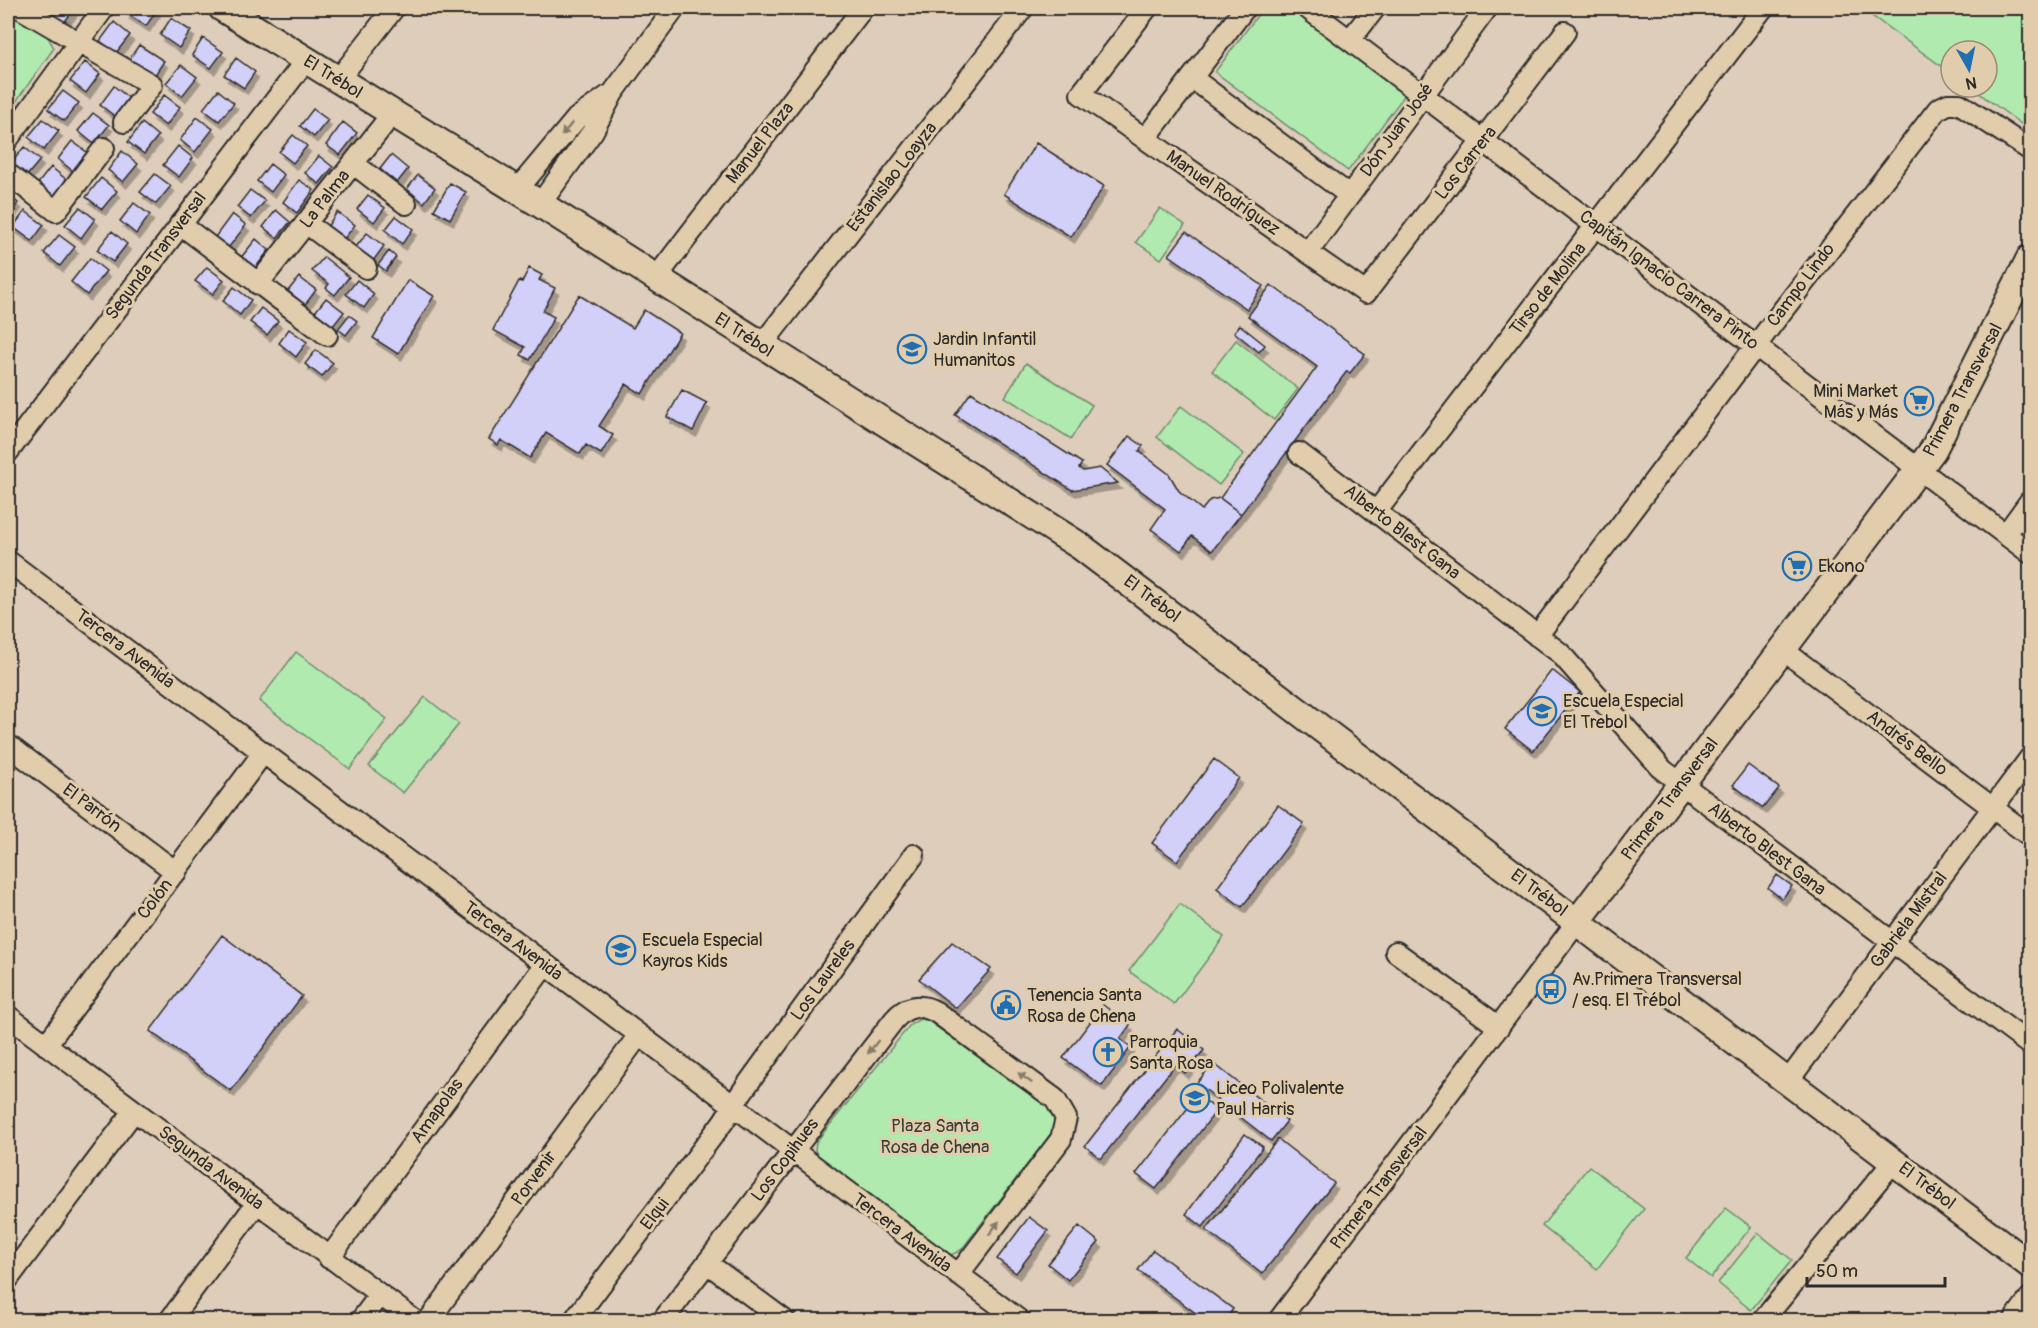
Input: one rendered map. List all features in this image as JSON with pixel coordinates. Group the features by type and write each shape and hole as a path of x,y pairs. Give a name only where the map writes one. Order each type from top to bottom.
{"main road":[{"name":"El Trébol","path":"222,8 518,190 1114,571 2031,1265"},
{"name":"Primera Transversal","path":"1577,922 1920,470 1945,431 2031,258"}],"street":[{"path":"20,8 152,85 124,122"},
{"path":"8,139 104,8"},
{"path":"338,80 394,8"},
{"path":"540,204 593,131 613,93 675,8"},
{"name":"Manuel Plaza","path":"656,278 863,8"},
{"name":"Estanislao Loayza","path":"761,346 1023,8"},
{"name":"Manuel Rodríguez","path":"1147,8 1081,94 1366,293"},
{"path":"1145,139 1245,8"},
{"name":"Capitán Ignacio Carrera Pinto","path":"1307,8 2031,552"},
{"path":"1350,40 1375,8"},
{"name":"Dón Juan José","path":"1308,252 1487,8"},
{"name":"Tirso de Molina","path":"1376,512 1763,8"},
{"name":"Los Carrera","path":"1366,293 1565,32"},
{"name":"Segunda Transversal","path":"8,452 306,60"},
{"path":"1192,78 1349,195"},
{"path":"518,190 577,118 613,93"},
{"name":"Campo Lindo","path":"1537,636 1938,108 1948,104 1960,104 2031,150"},
{"name":"La Palma","path":"258,284 392,114"},
{"path":"8,174 56,211 104,148"},
{"path":"354,164 406,204"},
{"path":"306,223 366,268"},
{"path":"180,224 327,335"},
{"name":"Alberto Blest Gana","path":"1299,453 1571,664 1640,748 1681,785 2031,1045"},
{"path":"2006,534 2031,501"},
{"name":"Tercera Avenida","path":"8,561 1019,1320"},
{"name":"Andrés Bello","path":"1783,650 2031,836"},
{"name":"El Parrón","path":"8,745 176,872"},
{"name":"Colón","path":"46,1045 263,753"},
{"name":"Gabriela Mistral","path":"1788,1081 2031,758"},
{"name":"Los Laureles","path":"733,1106 914,855"},
{"name":"Primera Transversal","path":"1279,1320 1577,922"},
{"path":"1396,952 1498,1027"},
{"name":"Amapolas","path":"329,1258 545,965"},
{"name":"Los Copihues","path":"663,1320 894,1020 906,1009 914,1007 929,1008 945,1018 1055,1100 1066,1118 1067,1125 1061,1139 958,1275"},
{"name":"Segunda Avenida","path":"8,1018 414,1320"},
{"name":"Porvenir","path":"429,1320 639,1035"},
{"name":"Elqui","path":"574,1320 733,1106"},
{"path":"8,1279 134,1111"},
{"path":"1763,1320 1894,1161"},
{"path":"170,1320 257,1203"},
{"path":"707,1263 784,1320"},
{"path":"361,1320 380,1295"},
{"path":"2014,1320 2031,1299"}],"green space":[{"path":"8,8 46,34 54,48 8,113"},
{"path":"1263,8 1292,8 1407,92 1348,171 1215,72"},
{"path":"1861,8 2030,8 2030,111 2021,124 1987,99 1999,99 1999,39 1939,39 1939,64"},
{"path":"1160,208 1185,225 1161,259 1136,242"},
{"path":"1236,340 1298,389 1274,420 1212,371"},
{"path":"1026,363 1092,405 1071,439 1005,397"},
{"path":"1181,406 1244,454 1219,485 1157,437"},
{"path":"296,652 387,719 350,769 259,701"},
{"path":"425,697 459,724 403,793 369,766"},
{"path":"1180,904 1224,937 1174,1004 1129,971"},
{"name":"Plaza Santa Rosa de Chena","path":"920,1019 927,1020 1051,1109 1057,1119 1056,1127 961,1250 951,1255 942,1253 819,1159 815,1150 816,1142 910,1025"},
{"path":"1589,1166 1644,1209 1597,1269 1542,1226"},
{"path":"1726,1208 1751,1227 1711,1278 1686,1258"},
{"path":"1758,1233 1792,1260 1751,1310 1718,1283"}],"building":[{"path":"50,8 75,8 63,24 47,13"},
{"path":"130,8 157,10 146,26 126,13"},
{"path":"171,18 191,31 179,48 160,35"},
{"path":"114,22 130,35 116,53 100,41"},
{"path":"203,38 223,52 211,68 192,55"},
{"path":"139,45 164,61 153,78 128,61"},
{"path":"236,58 255,72 244,88 224,75"},
{"path":"85,62 100,74 86,93 70,81"},
{"path":"181,65 197,77 182,96 166,83"},
{"path":"114,86 130,99 116,117 100,105"},
{"path":"218,90 234,103 219,121 203,109"},
{"path":"63,91 79,103 64,121 48,109"},
{"path":"164,95 180,107 166,126 150,114"},
{"path":"313,109 328,120 314,137 300,126"},
{"path":"93,113 109,125 94,144 78,131"},
{"path":"197,117 213,129 195,152 180,140"},
{"path":"43,119 59,131 44,150 28,137"},
{"path":"343,122 357,133 340,155 326,145"},
{"path":"142,123 158,136 144,154 128,142"},
{"path":"293,135 307,146 293,163 279,152"},
{"path":"72,141 88,153 74,172 58,159"},
{"path":"1036,143 1104,186 1071,237 1004,194"},
{"path":"178,146 193,158 179,177 163,165"},
{"path":"24,147 40,160 25,178 9,166"},
{"path":"122,151 138,164 123,182 108,170"},
{"path":"391,155 408,169 397,183 380,169"},
{"path":"319,156 333,167 319,184 305,173"},
{"path":"270,164 284,175 271,192 257,181"},
{"path":"51,167 67,180 52,198 36,186"},
{"path":"155,174 171,186 156,204 140,192"},
{"path":"418,175 435,188 424,203 407,189"},
{"path":"101,178 117,191 102,209 86,197"},
{"path":"299,180 314,190 297,213 283,202"},
{"path":"450,183 466,192 450,219 434,210"},
{"path":"250,190 265,201 251,218 237,207"},
{"path":"8,195 18,203 8,217"},
{"path":"368,195 385,208 374,222 357,209"},
{"path":"134,203 150,215 136,234 120,221"},
{"path":"80,207 95,219 81,238 65,225"},
{"path":"276,210 290,222 277,238 263,227"},
{"path":"25,211 44,225 32,241 13,227"},
{"path":"337,212 355,225 344,239 327,227"},
{"path":"232,214 246,225 229,247 215,237"},
{"path":"396,216 413,229 402,244 385,230"},
{"path":"112,231 127,244 113,262 97,250"},
{"path":"1186,232 1263,286 1247,309 1169,255"},
{"path":"367,233 384,246 373,261 356,247"},
{"path":"59,235 75,247 60,266 44,253"},
{"path":"256,239 269,250 253,271 239,260"},
{"path":"389,251 396,257 386,271 378,265"},
{"path":"324,257 349,277 335,295 326,288 329,284 312,271"},
{"path":"90,258 106,271 87,295 71,282"},
{"path":"207,267 224,280 213,294 195,281"},
{"path":"529,268 542,275 539,280 555,288 543,311 554,317 530,360 521,355 525,347 493,330 519,281 522,282"},
{"path":"299,277 316,290 305,305 288,291"},
{"path":"357,280 374,294 364,308 346,294"},
{"path":"408,280 434,296 398,354 373,338"},
{"path":"1271,285 1365,354 1350,373 1347,371 1241,514 1220,498 1317,367 1248,316"},
{"path":"234,287 251,300 240,315 223,301"},
{"path":"579,295 633,328 644,310 680,333 642,394 626,384 599,426 613,435 601,454 586,445 580,454 546,433 530,458 501,440 498,445 489,439"},
{"path":"326,298 344,312 333,326 315,312"},
{"path":"261,308 278,321 267,335 250,322"},
{"path":"349,315 357,321 346,335 338,329"},
{"path":"1240,325 1265,345 1259,352 1234,332"},
{"path":"289,329 307,342 296,357 279,343"},
{"path":"316,350 333,363 322,377 305,364"},
{"path":"682,390 707,403 693,431 667,417"},
{"path":"971,392 1082,463 1079,468 1083,471 1100,468 1118,483 1072,490 955,415"},
{"path":"1129,436 1143,446 1139,451 1169,474 1179,491 1202,510 1210,500 1220,498 1241,514 1212,551 1192,536 1181,551 1151,529 1165,509 1107,465"},
{"name":"Escuela Especial El Trebol","path":"1552,670 1580,692 1533,751 1505,729"},
{"path":"1214,759 1239,778 1177,861 1152,843"},
{"path":"1748,765 1779,788 1763,808 1733,785"},
{"path":"1278,805 1304,824 1242,907 1217,888"},
{"path":"1777,875 1792,886 1782,899 1768,888"},
{"path":"222,935 302,996 231,1091 150,1031"},
{"path":"952,942 991,969 956,1008 919,979"},
{"path":"1103,1005 1130,1025 1120,1039 1131,1047 1102,1086 1063,1058"},
{"path":"1177,1029 1204,1050 1185,1073 1175,1065 1101,1159 1085,1146"},
{"path":"1213,1063 1287,1121 1271,1141 1197,1083"},
{"path":"1198,1095 1217,1110 1156,1189 1136,1174"},
{"path":"1245,1134 1263,1147 1203,1227 1186,1214"},
{"path":"1278,1139 1334,1183 1262,1274 1206,1230"},
{"path":"1029,1217 1048,1231 1016,1273 997,1259"},
{"path":"1079,1226 1099,1242 1068,1280 1048,1264"},
{"path":"1153,1250 1233,1309 1225,1320 1205,1320 1138,1270"}],"place":[{"name":"Jardin Infantil Humanitos","path":"912,349"},
{"name":"Mini Market Más y Más","path":"1919,401"},
{"name":"Ekono","path":"1797,566"},
{"name":"Escuela Especial El Trebol","path":"1542,711"},
{"name":"Escuela Especial Kayros Kids","path":"621,950"},
{"name":"Av.Primera Transversal / esq. El Trébol","path":"1551,989"},
{"name":"Tenencia Santa Rosa de Chena","path":"1006,1005"},
{"name":"Parroquia Santa Rosa","path":"1108,1052"},
{"name":"Liceo Polivalente Paul Harris","path":"1195,1098"}]}
